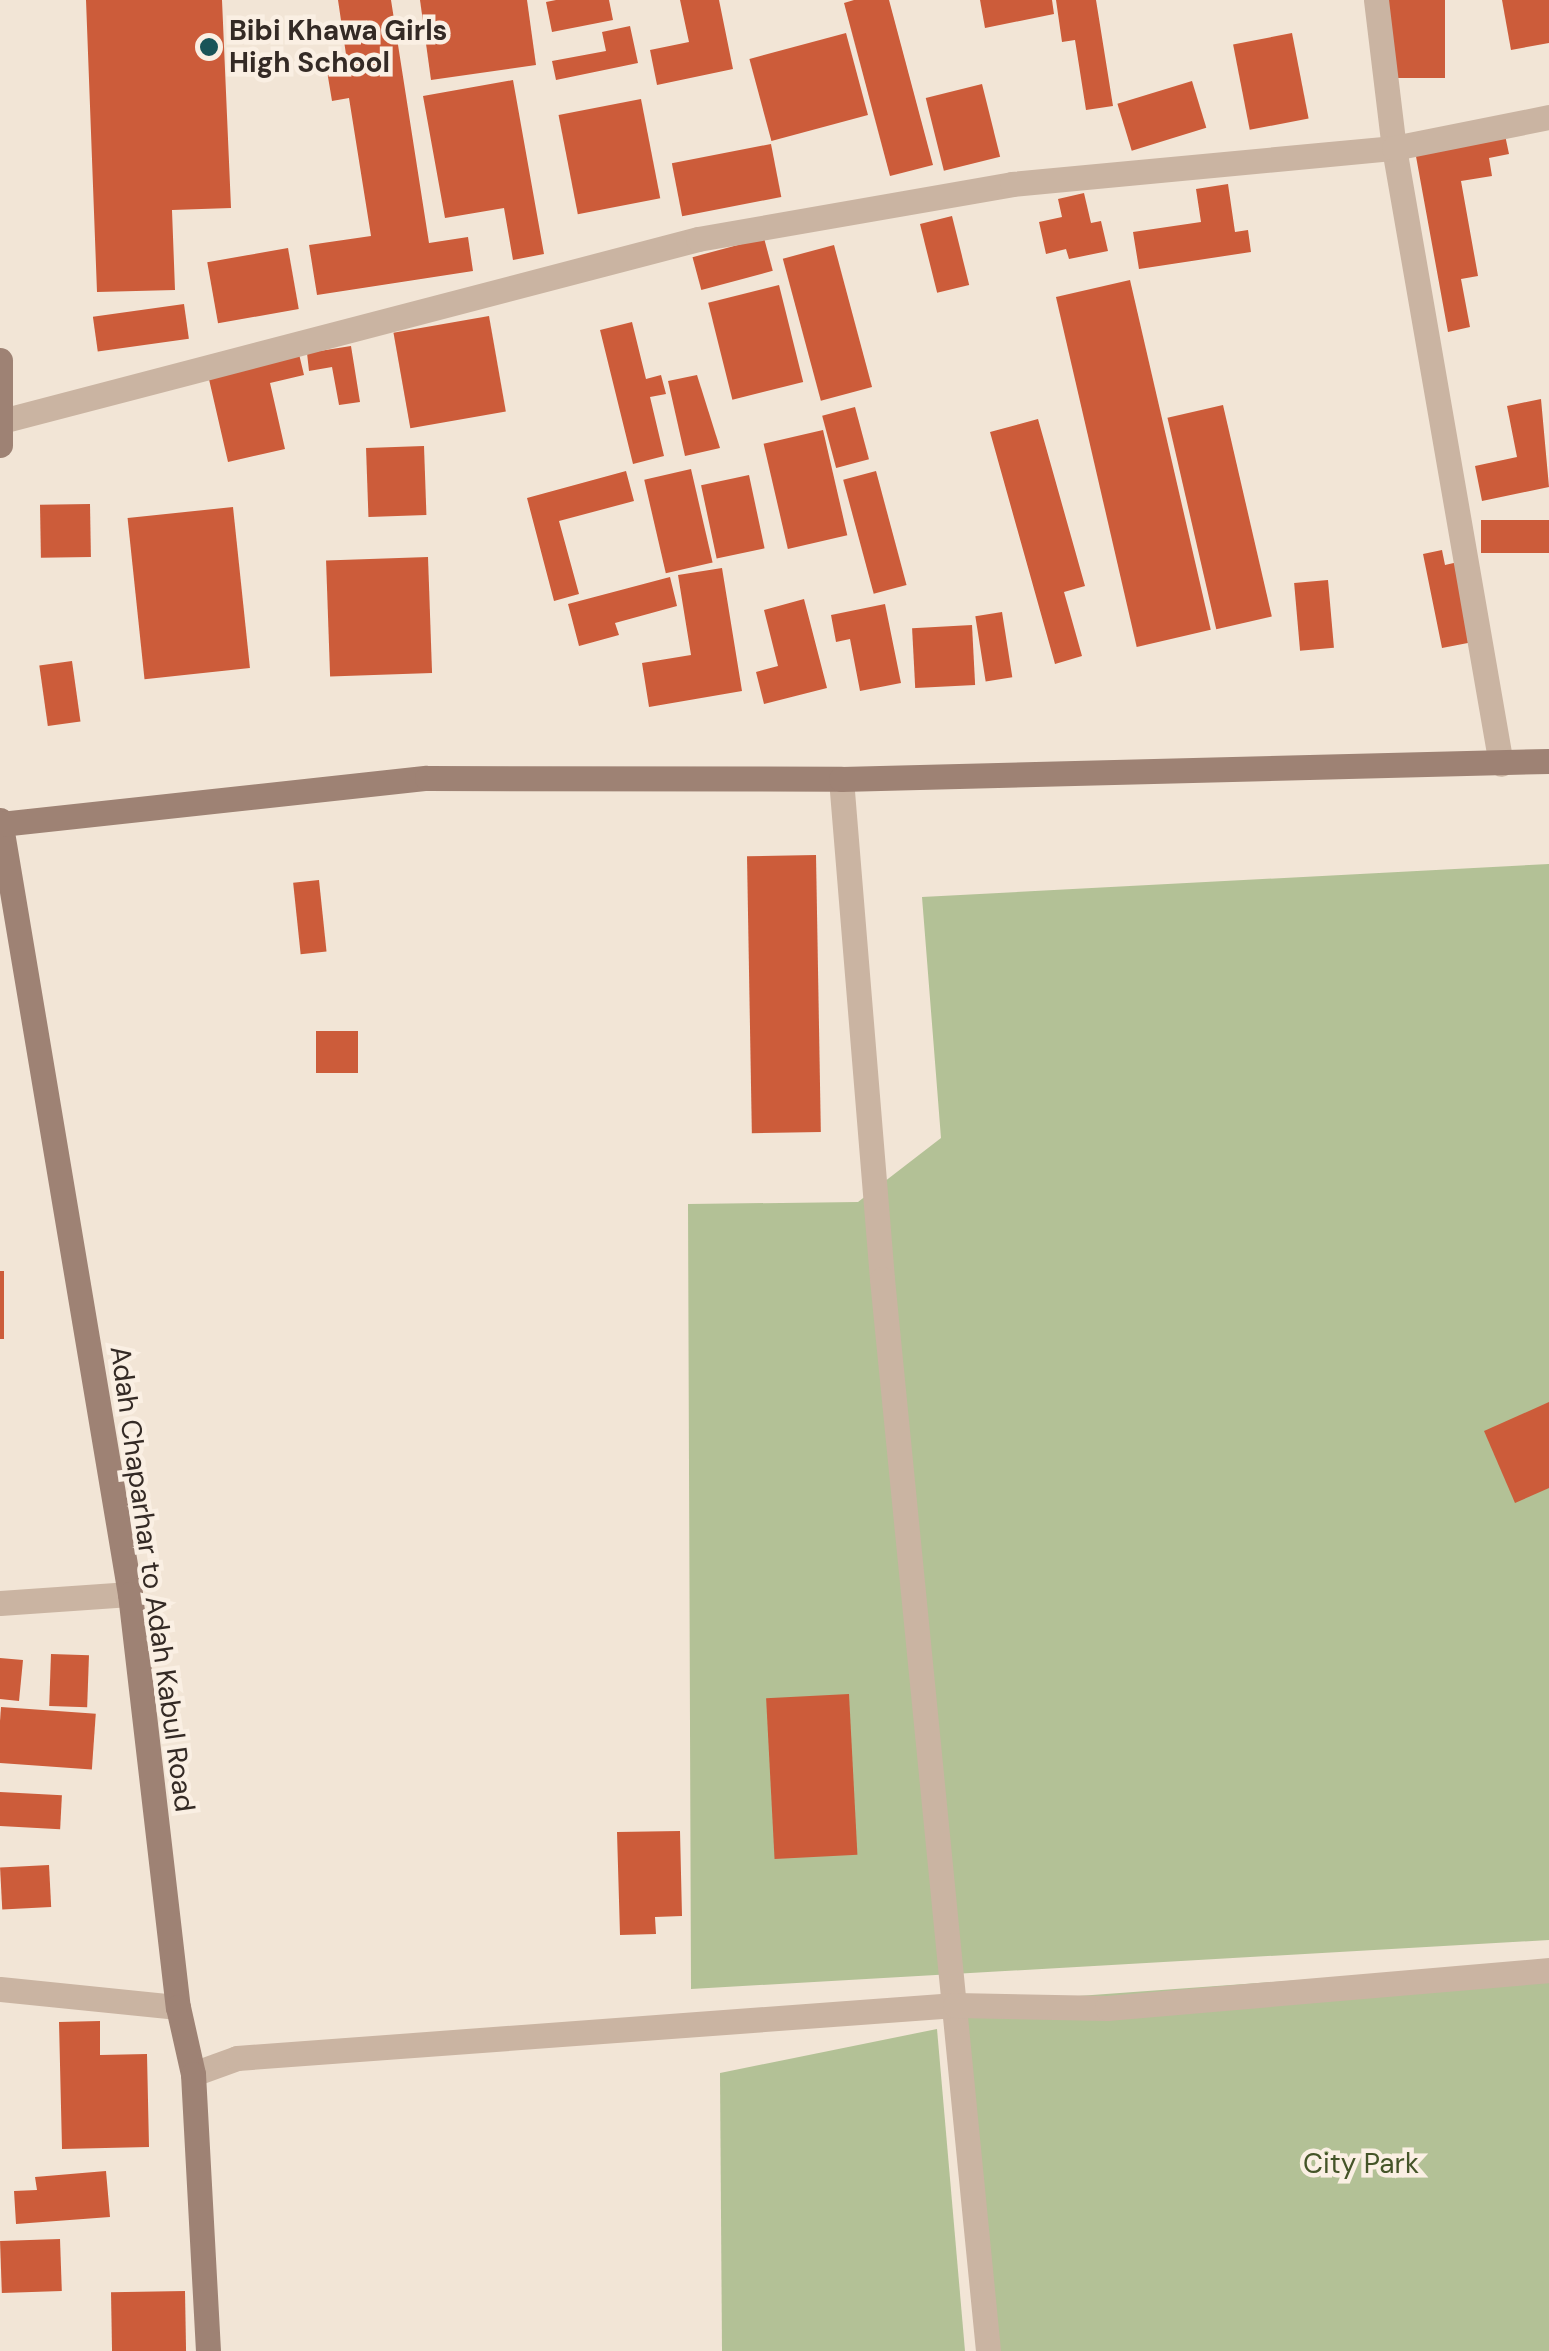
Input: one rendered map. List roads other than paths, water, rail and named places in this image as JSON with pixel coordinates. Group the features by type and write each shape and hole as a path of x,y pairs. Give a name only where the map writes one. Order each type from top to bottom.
{"main road":[{"path":"0,360 1,433"},
{"path":"0,822 427,778 841,779 1549,761"},
{"name":"Adah Chaparhar to Adah Kabul Road","path":"0,822 130,1594 178,2006 192,2074 208,2351"}],"street":[{"path":"1376,0 1394,148 1502,764"},
{"path":"1,433 698,239 1012,184 1394,148 1549,117"},
{"path":"841,779 882,1280 988,2351"},
{"path":"0,1603 130,1594"},
{"path":"192,2074 237,2058 955,2005 1107,2008 1549,1970"},
{"path":"0,1988 178,2006"}],"place":[{"name":"Bibi Khawa Girls High School","path":"209,47"}],"park label":[{"name":"City Park","path":"1361,2164"}]}
